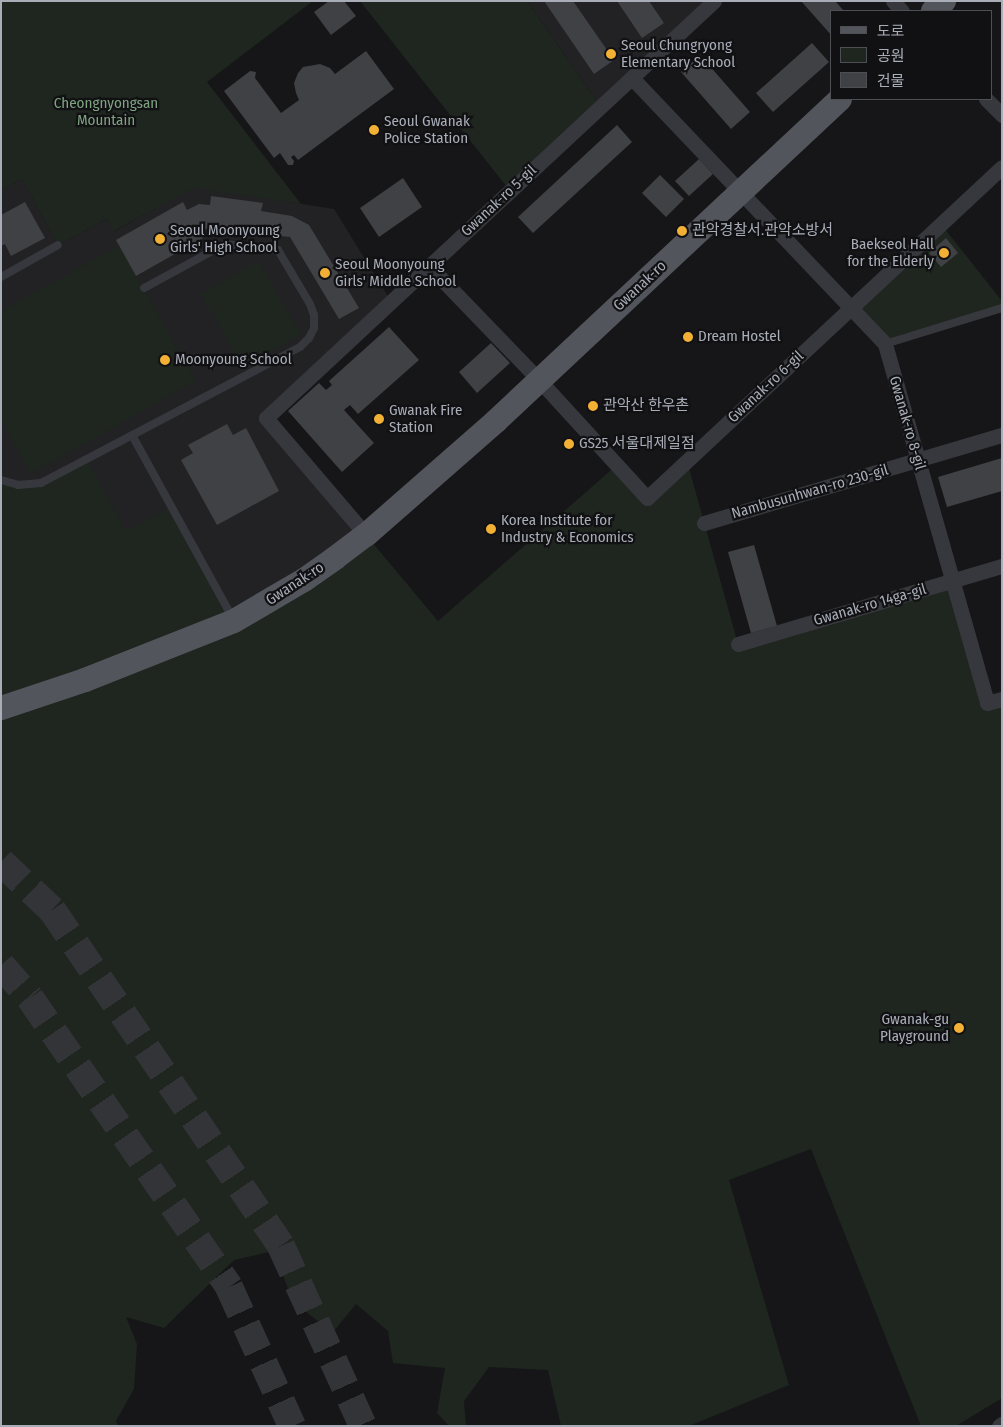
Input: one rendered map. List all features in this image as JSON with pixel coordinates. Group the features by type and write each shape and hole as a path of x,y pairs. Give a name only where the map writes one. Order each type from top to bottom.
{"main road":[{"path":"934,10 944,1"},
{"name":"Gwanak-ro","path":"1,708 85,680 234,621 304,580 366,535 539,380 839,100"}],"street":[{"name":"Gwanak-ro 5-gil","path":"366,535 266,418 714,1"},
{"path":"632,78 740,192"},
{"path":"987,100 1002,115"},
{"name":"Gwanak-ro 6-gil","path":"539,380 647,498 1002,167"},
{"name":"Gwanak-ro 8-gil","path":"740,192 885,344 987,704 1002,699"},
{"path":"429,266 539,380"},
{"name":"Nambusunhwan-ro 230-gil","path":"704,523 1002,435"},
{"name":"Gwanak-ro 14ga-gil","path":"738,644 1002,566"}],"lane":[{"path":"1,480 18,485 40,483 300,347 309,338 314,322 310,304 278,250 225,244 144,288"},
{"path":"1,277 58,245"},
{"path":"885,344 1002,308"},
{"path":"132,435 234,621"}],"shaded area":[{"name":"Seoul Chungryong Elementary School","path":"527,1 715,1 601,107"},
{"name":"Moonyoung School","path":"22,179 58,245 107,219 115,231 193,187 334,209 391,301 266,418 366,535 234,621 66,563 1,480 1,190"}],"green space":[{"name":"Cheongnyongsan Mountain","path":"1,1 313,1 207,82 301,204 193,188 114,231 107,219 58,245 22,179 1,190"},
{"path":"360,1 527,1 601,107 510,191"},
{"path":"941,224 1002,301 1002,308 885,344 851,308"},
{"path":"119,246 196,381 31,474 1,421 1,311"},
{"path":"258,261 301,334 243,367 201,294"},
{"path":"87,459 126,531 171,507 234,621 366,535 438,621 617,465 647,498 687,461 738,644 952,581 987,703 1002,699 1002,1398 956,1426 921,1426 811,1149 729,1180 789,1385 689,1426 561,1426 548,1370 489,1367 464,1401 466,1426 449,1426 437,1413 445,1368 393,1363 388,1331 356,1304 333,1332 294,1303 273,1251 234,1260 164,1328 126,1317 137,1344 134,1389 116,1421 118,1426 1,1426 1,480 33,485"}],"building":[{"path":"329,1 344,1 356,16 331,35 314,12"},
{"path":"544,1 573,1 614,60 594,74"},
{"path":"617,1 649,1 664,23 642,38"},
{"path":"801,1 835,1 843,10 830,10 830,34"},
{"path":"812,43 829,62 773,112 756,93"},
{"path":"366,51 394,89 298,160 294,155 291,157 294,161 293,165 288,165 280,153 274,158 224,91 250,71 256,72 255,78 281,113 299,100 294,83 303,67 320,64 330,68 335,74"},
{"path":"700,55 750,112 731,129 681,72"},
{"path":"617,125 632,142 533,233 518,217"},
{"path":"699,159 713,174 689,196 675,181"},
{"path":"660,175 684,199 666,217 642,193"},
{"path":"403,178 422,207 379,237 360,208"},
{"name":"Seoul Moonyoung Girls' Middle School","path":"211,196 263,203 261,211 292,216 309,225 359,308 339,319 290,237 205,229 200,232 203,238 136,276 116,240 183,202 187,210 199,204 210,205"},
{"path":"25,202 45,238 11,256 5,244 1,246 1,215"},
{"name":"Baekseol Hall for the Elderly","path":"946,238 958,253 941,267 929,253"},
{"path":"389,327 419,360 358,414 350,405 344,410 374,443 342,472 288,411 319,383 326,390 332,385 329,381"},
{"path":"491,343 510,363 477,393 459,372"},
{"path":"227,424 233,435 246,428 279,491 217,525 181,460 193,453 188,445"},
{"path":"1002,458 1002,491 947,507 938,477"},
{"path":"754,545 777,626 751,633 728,552"}],"tunnel":[{"path":"1,862 52,910 281,1246 363,1426"},
{"path":"1,965 30,998 229,1287 292,1426"}],"place":[{"name":"Seoul Chungryong Elementary School","path":"611,54"},
{"name":"Seoul Gwanak Police Station","path":"374,130"},
{"name":"관악경찰서.관악소방서","path":"682,231"},
{"name":"Seoul Moonyoung Girls' High School","path":"160,239"},
{"name":"Baekseol Hall for the Elderly","path":"944,253"},
{"name":"Seoul Moonyoung Girls' Middle School","path":"325,273"},
{"name":"Dream Hostel","path":"688,337"},
{"name":"Moonyoung School","path":"165,360"},
{"name":"관악산 한우촌","path":"593,406"},
{"name":"Gwanak Fire Station","path":"379,419"},
{"name":"GS25 서울대제일점","path":"569,444"},
{"name":"Korea Institute for Industry & Economics","path":"491,529"},
{"name":"Gwanak-gu Playground","path":"959,1028"}]}
